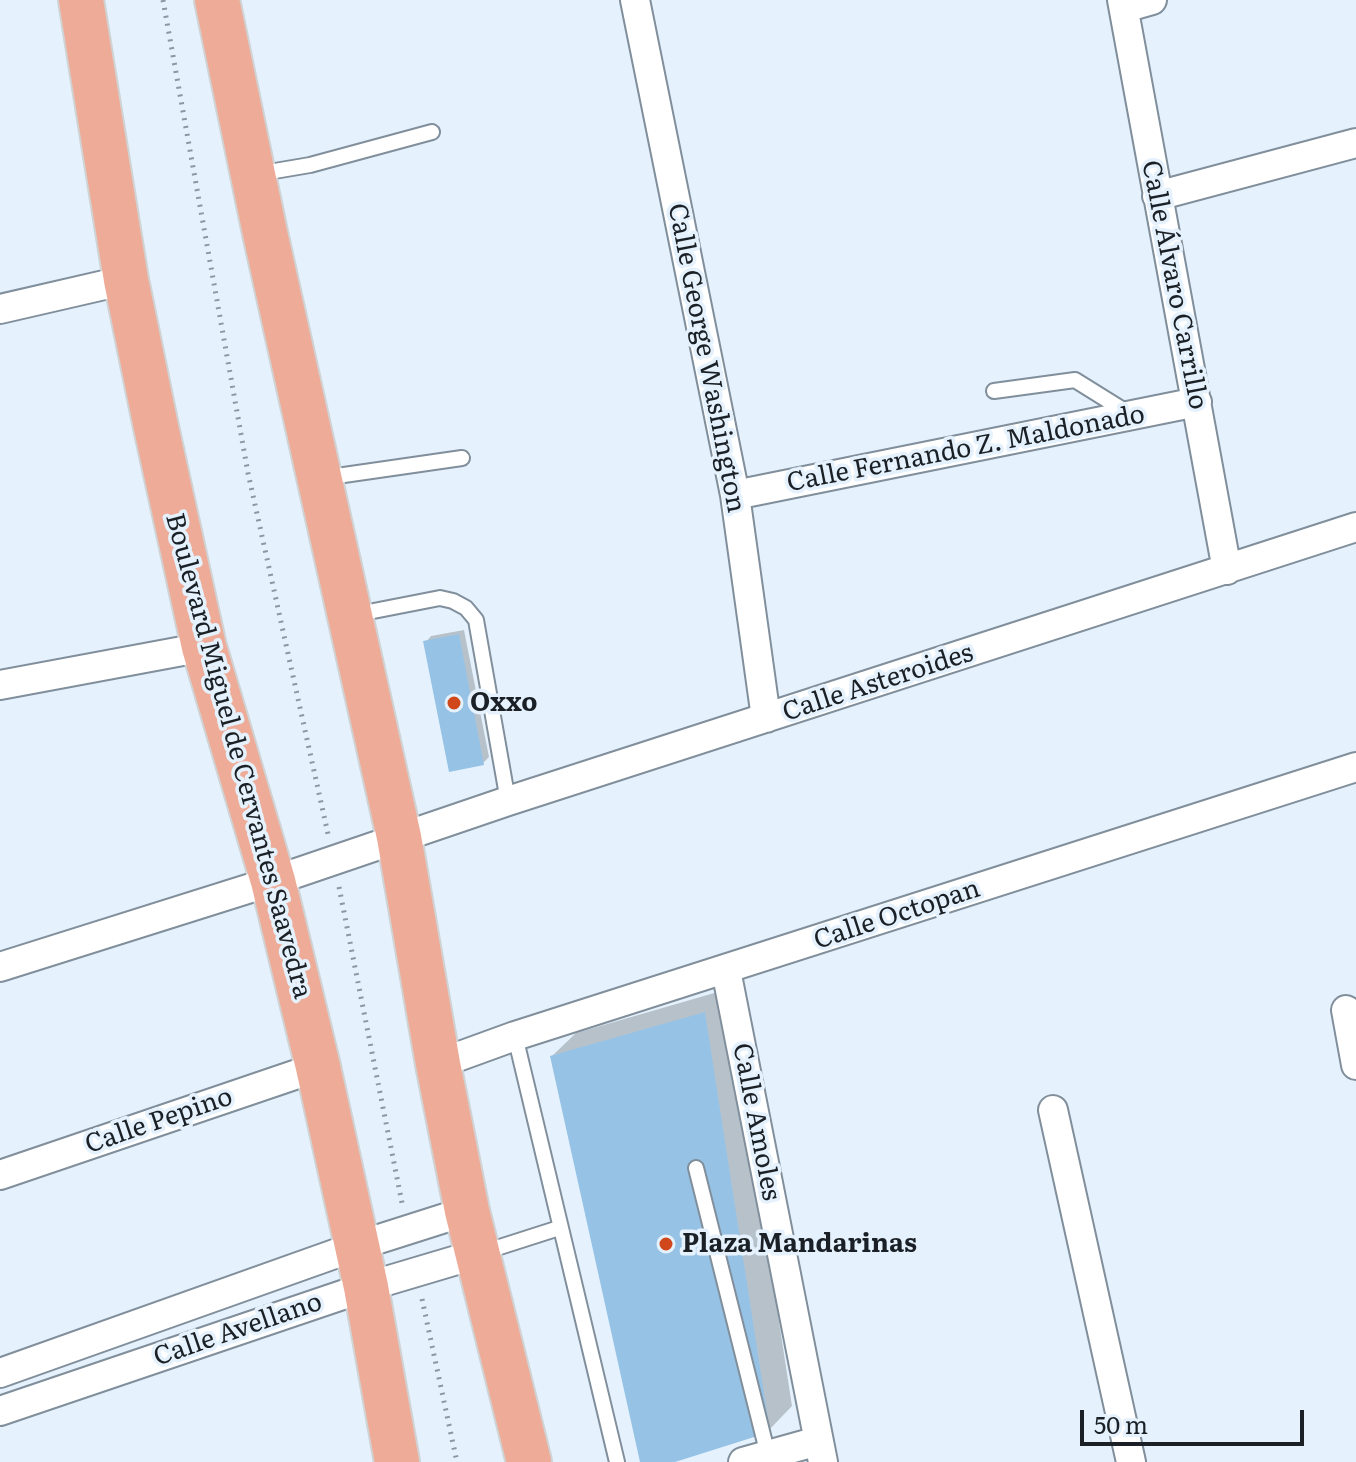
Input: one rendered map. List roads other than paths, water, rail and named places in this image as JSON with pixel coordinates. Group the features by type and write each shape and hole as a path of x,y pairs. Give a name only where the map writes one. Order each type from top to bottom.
{"main road":[{"name":"Boulevard Miguel de Cervantes Saavedra","path":"81,0 126,280 204,647 273,881 318,1067 362,1266 397,1462"},
{"path":"217,0 399,837 467,1211 529,1462"}],"street":[{"name":"Calle George Washington","path":"635,0 735,495 766,718"},
{"path":"1123,4 1152,0"},
{"name":"Calle Álvaro Carrillo","path":"1123,4 1227,570"},
{"path":"1157,196 1356,143"},
{"path":"0,309 126,280"},
{"name":"Calle Fernando Z. Maldonado","path":"735,495 1197,402"},
{"name":"Calle Asteroides","path":"0,967 273,881 508,801 1356,527"},
{"path":"0,685 204,647"},
{"name":"Calle Octopan","path":"438,1064 515,1036 1356,767"},
{"name":"Calle Amoles","path":"726,970 821,1452"},
{"path":"1346,1010 1356,1065"},
{"name":"Calle Pepino","path":"0,1175 318,1067"},
{"path":"1053,1110 1131,1462"},
{"name":"Calle Avellano","path":"0,1411 362,1266 407,1230 467,1211"},
{"name":"Calle Avellano","path":"0,1373 362,1266 416,1272 477,1254"},
{"path":"755,1458 821,1452"}],"lane":[{"path":"253,175 310,165 432,132"},
{"path":"994,391 1075,380 1132,416"},
{"path":"319,478 462,458"},
{"path":"349,616 440,598 466,608 476,620 508,801"},
{"path":"515,1036 617,1462"},
{"path":"696,1168 755,1458"},
{"path":"477,1254 559,1228"}],"place":[{"name":"Oxxo","path":"454,703"},
{"name":"Plaza Mandarinas","path":"666,1244"}]}
